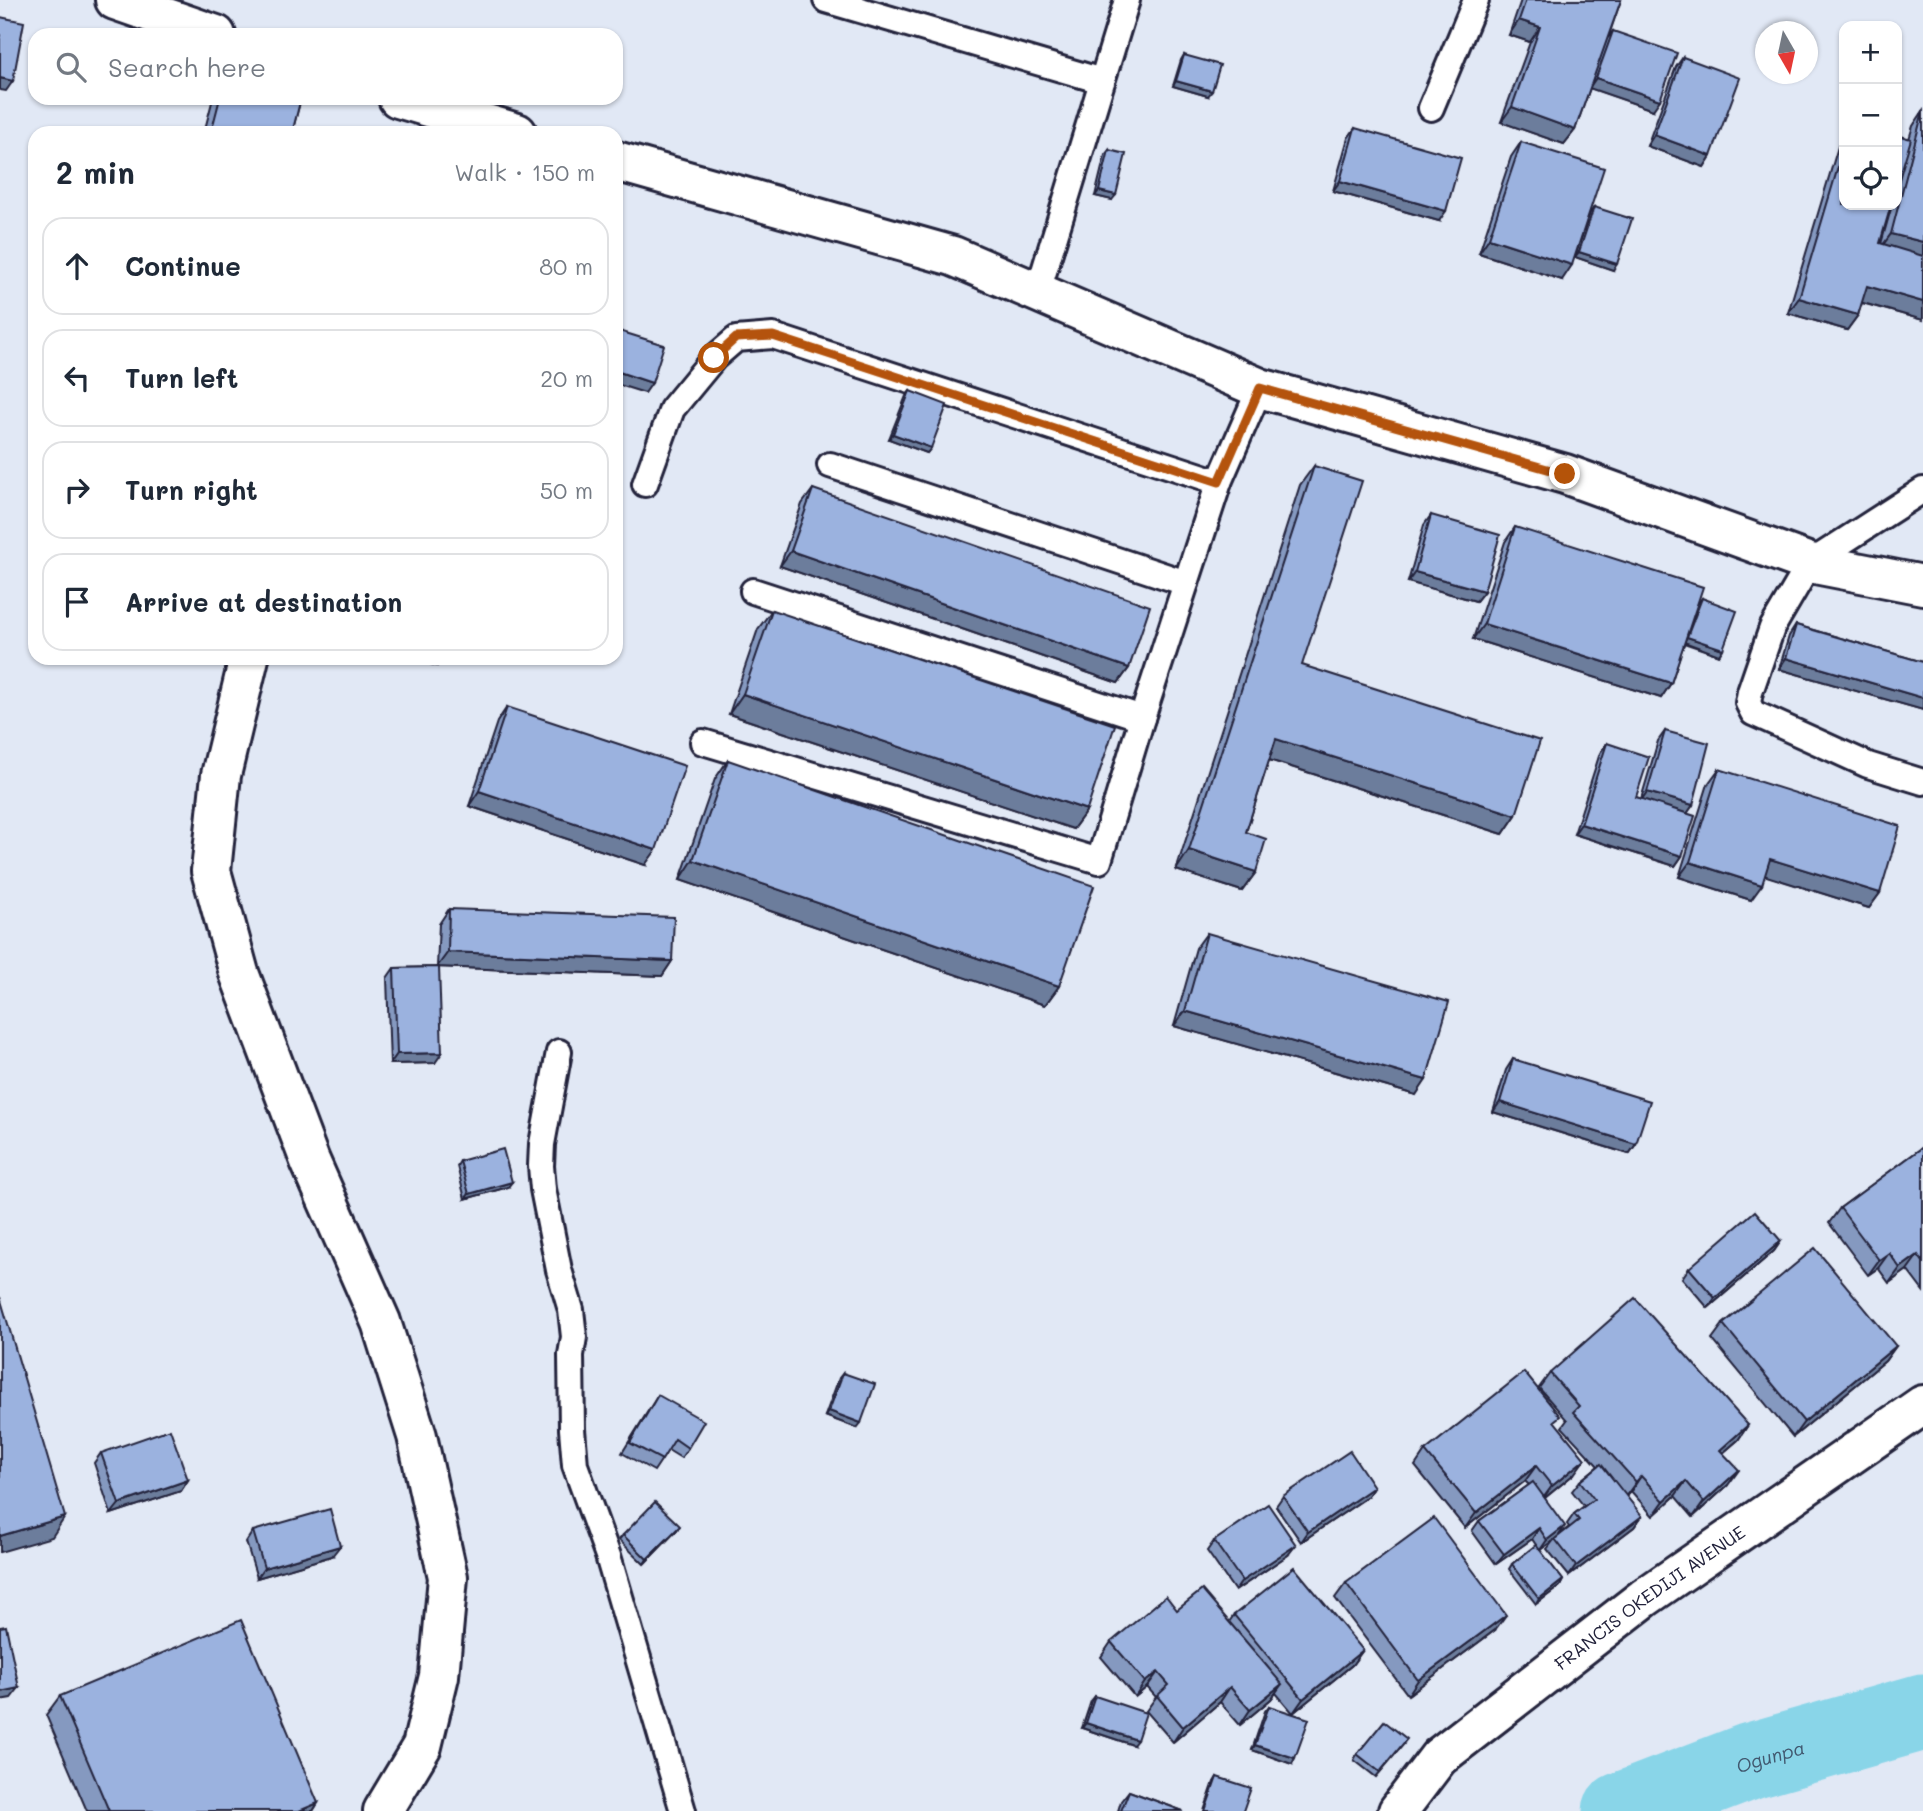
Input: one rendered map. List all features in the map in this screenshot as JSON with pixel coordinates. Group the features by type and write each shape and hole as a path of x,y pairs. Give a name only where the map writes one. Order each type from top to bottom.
{"street":[{"path":"115,0 196,28"},
{"path":"409,112 481,126"},
{"path":"623,163 953,256 1260,388 1565,474 1810,563 1923,585"},
{"path":"247,665 221,775 211,871 239,973 310,1161 381,1322 417,1436 448,1577 439,1676 422,1746 383,1811"},
{"name":"FRANCIS OKEDIJI AVENUE","path":"1398,1811 1439,1758 1644,1598 1923,1405"}],"lane":[{"path":"827,0 1102,81"},
{"path":"1038,291 1127,0"},
{"path":"1431,108 1476,0"},
{"path":"645,484 671,409 714,358 736,338 773,336 1219,482"},
{"path":"703,742 1099,861 1142,718 1219,482 1260,388"},
{"path":"830,465 1186,583"},
{"path":"1923,491 1810,563 1772,628 1748,704 1754,713 1868,765 1923,782"},
{"path":"753,591 1142,718"},
{"path":"559,1052 542,1144 541,1166 543,1189 574,1337 571,1355 575,1465 608,1556 684,1811"}],"building":[{"path":"1526,0 1621,0 1575,130 1512,107 1540,27 1519,20"},
{"path":"0,17 24,22 13,81 0,78"},
{"path":"1613,31 1677,53 1660,100 1596,78"},
{"path":"1184,55 1220,65 1212,91 1176,81"},
{"path":"1683,57 1740,78 1711,156 1654,135"},
{"path":"218,105 299,105 294,126 213,126"},
{"path":"1923,111 1923,242 1891,234 1897,210 1902,210 1902,192"},
{"path":"1355,128 1461,158 1446,211 1340,181"},
{"path":"1902,136 1911,139 1902,169"},
{"path":"1521,142 1604,168 1572,265 1489,238"},
{"path":"1109,150 1126,154 1116,195 1099,191"},
{"path":"1839,164 1839,210 1890,210 1880,243 1923,256 1923,302 1867,286 1858,315 1799,298"},
{"path":"1594,207 1632,219 1617,264 1579,252"},
{"path":"623,332 664,345 652,383 623,373"},
{"path":"910,391 947,405 931,448 893,434"},
{"path":"1314,466 1362,481 1302,665 1540,741 1516,815 1276,739 1246,832 1266,839 1256,872 1189,850"},
{"path":"813,489 1150,606 1129,668 791,551"},
{"path":"1431,515 1500,535 1484,591 1415,572"},
{"path":"1515,527 1703,587 1671,683 1484,624"},
{"path":"1702,598 1737,611 1723,649 1687,637"},
{"path":"772,610 1115,725 1087,810 743,694"},
{"path":"1796,625 1923,662 1923,698 1786,658"},
{"path":"507,707 685,766 656,850 479,791"},
{"path":"1665,731 1709,743 1693,805 1647,792"},
{"path":"1607,743 1649,757 1636,797 1695,816 1682,856 1581,824"},
{"path":"728,760 1094,886 1059,986 693,860"},
{"path":"1719,769 1900,826 1880,893 1770,859 1762,885 1690,862"},
{"path":"449,909 674,917 672,961 448,952"},
{"path":"1207,933 1449,1002 1426,1080 1185,1011"},
{"path":"439,967 442,1053 397,1054 394,968"},
{"path":"1513,1059 1650,1101 1636,1144 1500,1102"},
{"path":"1923,1147 1923,1262 1918,1255 1900,1268 1889,1253 1879,1260 1840,1208"},
{"path":"503,1149 512,1182 469,1194 460,1161"},
{"path":"1755,1211 1781,1241 1715,1298 1689,1268"},
{"path":"1815,1248 1896,1346 1804,1422 1723,1324"},
{"path":"0,1297 65,1517 0,1536"},
{"path":"1635,1298 1748,1425 1720,1450 1739,1470 1704,1502 1686,1481 1664,1501 1641,1476 1636,1482 1573,1412 1579,1406 1550,1373"},
{"path":"1524,1372 1560,1416 1554,1421 1585,1459 1552,1486 1536,1466 1476,1513 1425,1451"},
{"path":"843,1373 875,1384 861,1423 829,1411"},
{"path":"658,1395 704,1421 688,1448 675,1439 662,1460 630,1443"},
{"path":"170,1429 188,1480 119,1504 101,1453"},
{"path":"1350,1451 1374,1487 1308,1532 1283,1496"},
{"path":"1601,1464 1642,1516 1576,1566 1555,1539 1579,1520 1574,1514 1594,1499 1580,1481"},
{"path":"1533,1482 1565,1526 1547,1540 1539,1528 1504,1554 1479,1521"},
{"path":"655,1502 680,1526 647,1559 623,1535"},
{"path":"1268,1504 1296,1545 1242,1581 1214,1541"},
{"path":"330,1509 340,1546 264,1568 253,1531"},
{"path":"1434,1518 1506,1615 1418,1680 1346,1583"},
{"path":"1536,1545 1563,1580 1539,1599 1512,1564"},
{"path":"1294,1567 1363,1650 1303,1699 1234,1615"},
{"path":"1202,1590 1282,1684 1250,1710 1230,1687 1183,1727 1157,1696 1169,1685 1158,1672 1145,1682 1111,1642 1166,1596 1177,1610"},
{"path":"241,1620 318,1803 299,1811 109,1811 60,1696"},
{"path":"6,1626 19,1688 0,1692 0,1627"},
{"path":"1095,1696 1146,1713 1137,1740 1086,1723"},
{"path":"1269,1706 1309,1719 1295,1758 1255,1745"},
{"path":"1384,1721 1407,1739 1380,1772 1357,1754"},
{"path":"1217,1777 1251,1788 1243,1811 1205,1811"},
{"path":"1129,1791 1183,1811 1121,1811"}],"waterway":[{"name":"Ogunpa","path":"1621,1811 1751,1761 1923,1712"}],"route":[{"path":"714,358 736,338 773,336 1219,482 1260,388 1565,474"}]}
